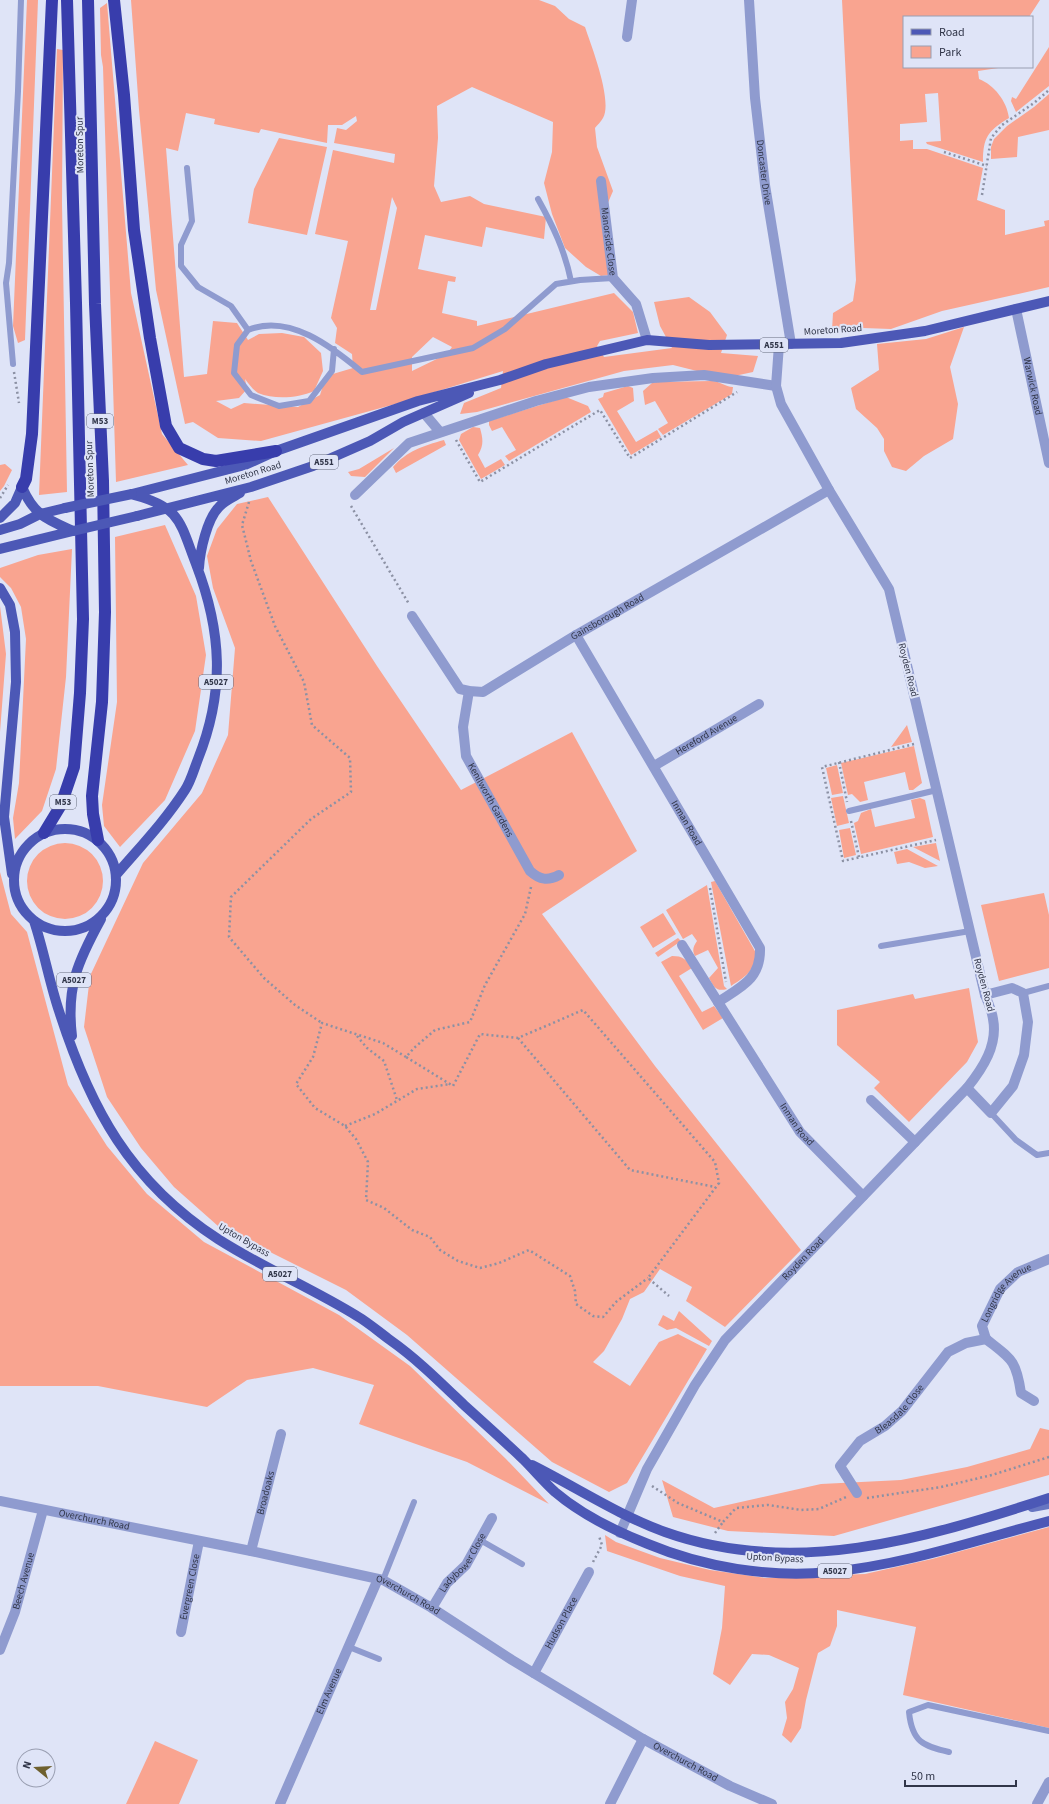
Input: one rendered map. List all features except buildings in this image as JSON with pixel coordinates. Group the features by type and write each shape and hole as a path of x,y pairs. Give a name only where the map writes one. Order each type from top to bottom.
{"highway":[{"path":"22,487 26,479 32,434 52,0"},
{"name":"Moreton Spur","path":"44,833 61,805 74,767 80,693 83,619 67,0"},
{"name":"Moreton Spur","path":"88,0 95,304 103,481 105,612 102,702 92,796 93,814 98,840"},
{"path":"114,0 134,230 150,338 166,426 179,448 203,459 216,461 276,452"}],"main road":[{"name":"Moreton Road","path":"0,549 168,509 248,488 314,466 370,441 424,413 500,380 546,364 647,340 709,345 842,343 925,331 1049,301"},
{"name":"Moreton Road","path":"0,530 20,524 40,514 132,494 231,469 418,401 500,380"},
{"path":"22,487 29,503 40,514 73,532"},
{"path":"0,518 15,503 22,487"},
{"name":"A5027","path":"198,571 200,550 207,530 219,507 248,488"},
{"name":"A5027","path":"116,874 159,826 186,788 206,736 214,707 217,671 217,642 207,594 178,519 168,509 151,500 132,494"},
{"path":"0,588 10,605 15,632 16,682 4,817 16,896 23,910 34,921 48,928 64,931 79,929 94,922 105,912 112,900 116,888 116,874 113,862 107,850 98,840 86,833 72,829 58,829 44,833 32,841 22,852 16,866 14,881"},
{"name":"Upton Bypass","path":"74,1056 69,1013 71,993 76,971 84,950 105,912"},
{"name":"Upton Bypass","path":"34,921 58,1009 74,1056 106,1124 128,1158 158,1190 190,1220 219,1240 358,1317 414,1357 556,1493 588,1515 620,1533 661,1550 696,1560 753,1571 826,1572 858,1568 922,1555 1049,1521"},
{"name":"Upton Bypass","path":"523,1460 628,1516 664,1531 704,1544 740,1551 784,1554 832,1552 889,1543 1004,1513 1049,1498"},
{"path":"1004,1513 1049,1504"}],"street":[{"path":"627,36 632,0"},
{"name":"Doncaster Drive","path":"749,0 755,98 765,185 792,344"},
{"name":"Manorside Close","path":"601,182 613,278 636,304 647,340"},
{"name":"Warwick Road","path":"1016,309 1049,463"},
{"name":"Royden Road","path":"620,1533 647,1469 695,1385 725,1340 967,1088 983,1068 992,1046 993,1020 985,995 889,589 829,490 781,404 776,386 779,345"},
{"path":"355,495 409,443 536,401 602,384 653,378 704,375 776,386"},
{"path":"424,413 440,432"},
{"name":"Gainsborough Road","path":"469,692 483,692 576,635 829,490"},
{"path":"412,616 460,688 469,692"},
{"name":"Inman Road","path":"576,635 760,948 761,960 756,974 718,1002"},
{"name":"Kenilworth Gardens","path":"469,692 463,727 466,756 530,871 534,874"},
{"name":"Hereford Avenue","path":"654,766 759,704"},
{"path":"534,874 543,880 551,879 559,875"},
{"name":"Inman Road","path":"682,945 800,1132 863,1196"},
{"path":"967,1088 991,1113 1012,1086 1024,1055 1028,1022 1023,993 1012,988 985,995"},
{"path":"871,1100 915,1142"},
{"name":"Longridge Avenue","path":"986,1339 982,1326 1000,1289 1018,1272 1049,1259"},
{"path":"986,1339 1012,1359 1018,1374 1021,1393 1034,1400"},
{"name":"Bleasdale Close","path":"857,1493 840,1466 860,1441 885,1426 902,1410 948,1352 966,1343 986,1339"},
{"name":"Broadoaks","path":"251,1551 281,1434"},
{"name":"Overchurch Road","path":"0,1501 251,1551 380,1579 432,1608 534,1673 644,1740 730,1786 772,1804"},
{"name":"Beech Avenue","path":"0,1650 15,1612 43,1510"},
{"name":"Ladybower Close","path":"432,1608 447,1583 466,1565 492,1518"},
{"name":"Evergreen Close","path":"181,1632 200,1541"},
{"name":"Hudson Place","path":"534,1673 589,1572"},
{"name":"Elm Avenue","path":"280,1804 380,1579"},
{"path":"610,1804 644,1740"},
{"path":"1037,1804 1049,1782"}],"lane":[{"path":"13,364 6,283 9,263 21,0"},
{"path":"187,168 192,221 181,245 181,266 198,287 231,306 248,330"},
{"path":"538,199 556,232 567,260 571,282"},
{"path":"334,348 332,371 309,401 279,406 251,395 234,373 237,345 248,330 258,326 294,328 334,348 362,372 473,348 505,329 556,284 613,278"},
{"path":"849,811 937,790"},
{"path":"881,946 970,931"},
{"path":"1023,993 1049,986"},
{"path":"991,1113 1016,1140 1038,1155 1049,1153"},
{"path":"380,1579 414,1502"},
{"path":"480,1540 522,1564"},
{"path":"349,1647 379,1659"},
{"path":"950,1752 927,1747 917,1739 910,1727 909,1712 928,1705 1049,1731"}],"path":[{"path":"982,195 991,138 1002,126 1049,90"},
{"path":"944,152 987,166"},
{"path":"13,364 20,406"},
{"path":"450,429 480,482 600,410 630,458 754,382"},
{"path":"0,498 11,480"},
{"path":"248,488 250,498 242,525 250,561 275,626 304,682 312,725 350,758 351,792 311,818 231,897 229,937 264,978 295,1004 322,1023 383,1043 450,1084"},
{"path":"355,495 349,502 409,603 412,616"},
{"path":"406,1057 435,1030 470,1022 485,985 525,914 534,874"},
{"path":"718,875 709,881 726,983 732,993"},
{"path":"322,1023 313,1057 296,1084 315,1108 345,1126 356,1139 368,1162 366,1200 384,1208 412,1230 430,1237 440,1250 458,1261 480,1268 499,1263 529,1250 570,1276 575,1291 576,1304 593,1316 603,1317 617,1301 648,1278 719,1183 715,1162 583,1010 518,1038 480,1034 453,1086 450,1084 417,1089 375,1114 345,1126"},
{"path":"356,1035 367,1048 384,1061 397,1100"},
{"path":"518,1038 630,1170 715,1188"},
{"path":"648,1278 669,1296"},
{"path":"589,1572 602,1546 598,1536"}],"green space":[{"path":"27,0 38,0 25,340 18,343 13,326"},
{"path":"131,0 539,0 555,6 569,19 585,27 603,86 605,110 603,118 595,128 597,147 613,191 601,219 609,275 601,276 586,267 565,248 552,214 544,183 552,152 553,122 472,87 437,106 438,138 434,186 441,202 470,196 484,204 546,217 544,239 486,227 482,247 425,235 418,269 456,277 455,282 448,281 442,313 477,321 477,326 614,293 633,312 638,333 600,341 597,346 604,357 672,348 660,326 654,302 689,297 710,312 727,335 721,353 758,356 753,372 725,378 673,365 624,371 477,412 460,414 464,403 501,388 503,371 399,403 261,441 218,438 193,422 185,424 156,290 139,110","holes":["186,113 215,119 214,124 259,133 261,129 327,143 328,125 342,125 356,116 357,121 346,130 337,128 334,143 395,154 394,163 333,150 315,234 348,241 331,318 337,328 335,343 352,354 353,368 326,376 320,395 298,407 244,403 231,409 216,401 239,398 247,389 245,379 258,393 272,397 294,397 314,391 323,371 321,353 304,337 282,333 259,334 248,340 237,323 213,321 207,374 184,377 166,148 178,151","392,197 397,208 376,310 370,310","433,337 452,347 447,354 412,371 412,357"]},
{"path":"842,0 1040,0 1030,16 903,16 903,68 998,68 978,71 979,79 990,85 999,94 1006,106 1009,118 996,127 988,136 984,146 983,162 927,144 926,142 941,141 938,93 925,94 927,122 900,124 900,141 913,140 913,149 927,149 983,168 977,200 1005,210 1005,235 1045,226 1044,221 1049,220 1049,287 942,311 891,329 863,328 832,330 833,313 853,301 856,280"},
{"path":"107,3 131,293 162,434 188,465 116,482 100,8"},
{"path":"1049,47 1049,86 1016,112 1011,101 1012,97 1016,99"},
{"path":"57,49 63,50 62,203 67,492 39,495"},
{"path":"1049,94 1049,130 1018,137 1017,157 991,159 991,147 994,139 1007,126 1034,107"},
{"path":"279,138 327,147 307,235 248,223 254,189"},
{"path":"964,327 950,367 958,404 953,439 924,456 906,471 892,467 884,451 884,439 877,428 856,409 851,388 879,370 877,344 926,339"},
{"path":"712,381 733,387 732,394 663,435 658,429 668,423 655,401 645,405 643,391 652,383 656,382"},
{"path":"628,386 633,388 634,401 617,411 636,442 657,430 661,437 631,455 598,399 603,397 604,393"},
{"path":"566,397 588,406 591,412 509,461 505,456 516,450 502,427 492,431 489,421"},
{"path":"473,427 480,428 482,442 478,455 485,468 501,459 505,465 481,479 459,440 461,434"},
{"path":"444,440 446,445 396,473 393,467 398,461 422,447"},
{"path":"394,448 365,477 351,476 348,472 359,469"},
{"path":"5,464 12,470 0,491 0,465"},
{"path":"268,497 377,666 461,790 572,732 637,851 542,914 655,1066 801,1250 725,1327 686,1301 692,1287 660,1269 644,1292 630,1299 622,1319 604,1351 593,1362 630,1386 659,1342 678,1334 707,1349 627,1483 609,1492 552,1462 407,1335 346,1290 218,1226 174,1187 141,1148 107,1097 84,1027 90,976 143,863 202,793 228,735 235,648 213,588 207,556 217,529 237,504"},
{"path":"165,525 196,596 206,655 195,731 165,800 120,847 104,826 102,805 117,702 115,537"},
{"path":"72,549 66,677 56,769 42,811 15,839 13,818 19,783 26,639 21,607 11,588 0,577 0,568 38,555"},
{"path":"0,606 6,654 0,732"},
{"path":"907,725 912,742 891,747"},
{"path":"914,746 922,783 913,790 909,790 905,772 864,782 868,800 860,802 852,794 848,795 841,763"},
{"path":"837,765 843,793 832,795 826,768"},
{"path":"843,796 849,823 837,826 831,798"},
{"path":"920,798 925,800 933,837 861,854 854,823 858,821 861,813 871,809 875,827 915,818 911,800"},
{"path":"850,828 856,855 844,858 839,830"},
{"path":"65,843 80,846 92,854 100,866 103,881 100,896 92,908 80,916 65,919 50,916 38,908 30,896 27,881 30,866 38,854 50,846"},
{"path":"936,843 940,861 913,847"},
{"path":"907,849 938,866 925,868 909,862 897,864 894,852"},
{"path":"0,872 11,914 27,932 68,1085 107,1146 147,1194 204,1242 339,1315 410,1366 506,1459 549,1504 467,1462 359,1424 374,1385 313,1368 247,1380 207,1407 98,1386 0,1386"},
{"path":"715,881 756,953 754,964 748,973 731,986 711,882"},
{"path":"707,885 724,986 727,989 723,990 716,988 709,978 718,968 708,950 695,956 693,948 697,941 692,934 683,939 666,910"},
{"path":"1044,893 1049,915 1049,968 999,981 981,905"},
{"path":"663,913 676,934 653,948 640,927"},
{"path":"678,938 681,941 658,957 655,953"},
{"path":"672,956 684,959 692,968 679,976 702,1012 714,1006 723,1018 703,1030 661,962"},
{"path":"969,988 978,1042 967,1062 909,1122 874,1088 880,1082 837,1045 837,1010 913,994 915,999"},
{"path":"679,1311 712,1341 709,1346 676,1328 667,1330 658,1325 663,1315 674,1321"},
{"path":"1040,1428 1049,1430 1049,1475 834,1536 728,1531 673,1517 662,1480 714,1508 821,1484 901,1480 967,1467 1030,1449"},
{"path":"1049,1527 1049,1728 903,1695 916,1627 837,1610 837,1626 830,1646 818,1653 806,1700 801,1728 791,1743 782,1735 787,1718 785,1702 793,1689 799,1668 769,1655 752,1654 730,1685 713,1674 722,1628 725,1586 680,1576 607,1551 605,1535 616,1542 660,1558 710,1570 765,1578 865,1574 932,1559"},
{"path":"155,1741 198,1760 179,1804 126,1804"}]}
